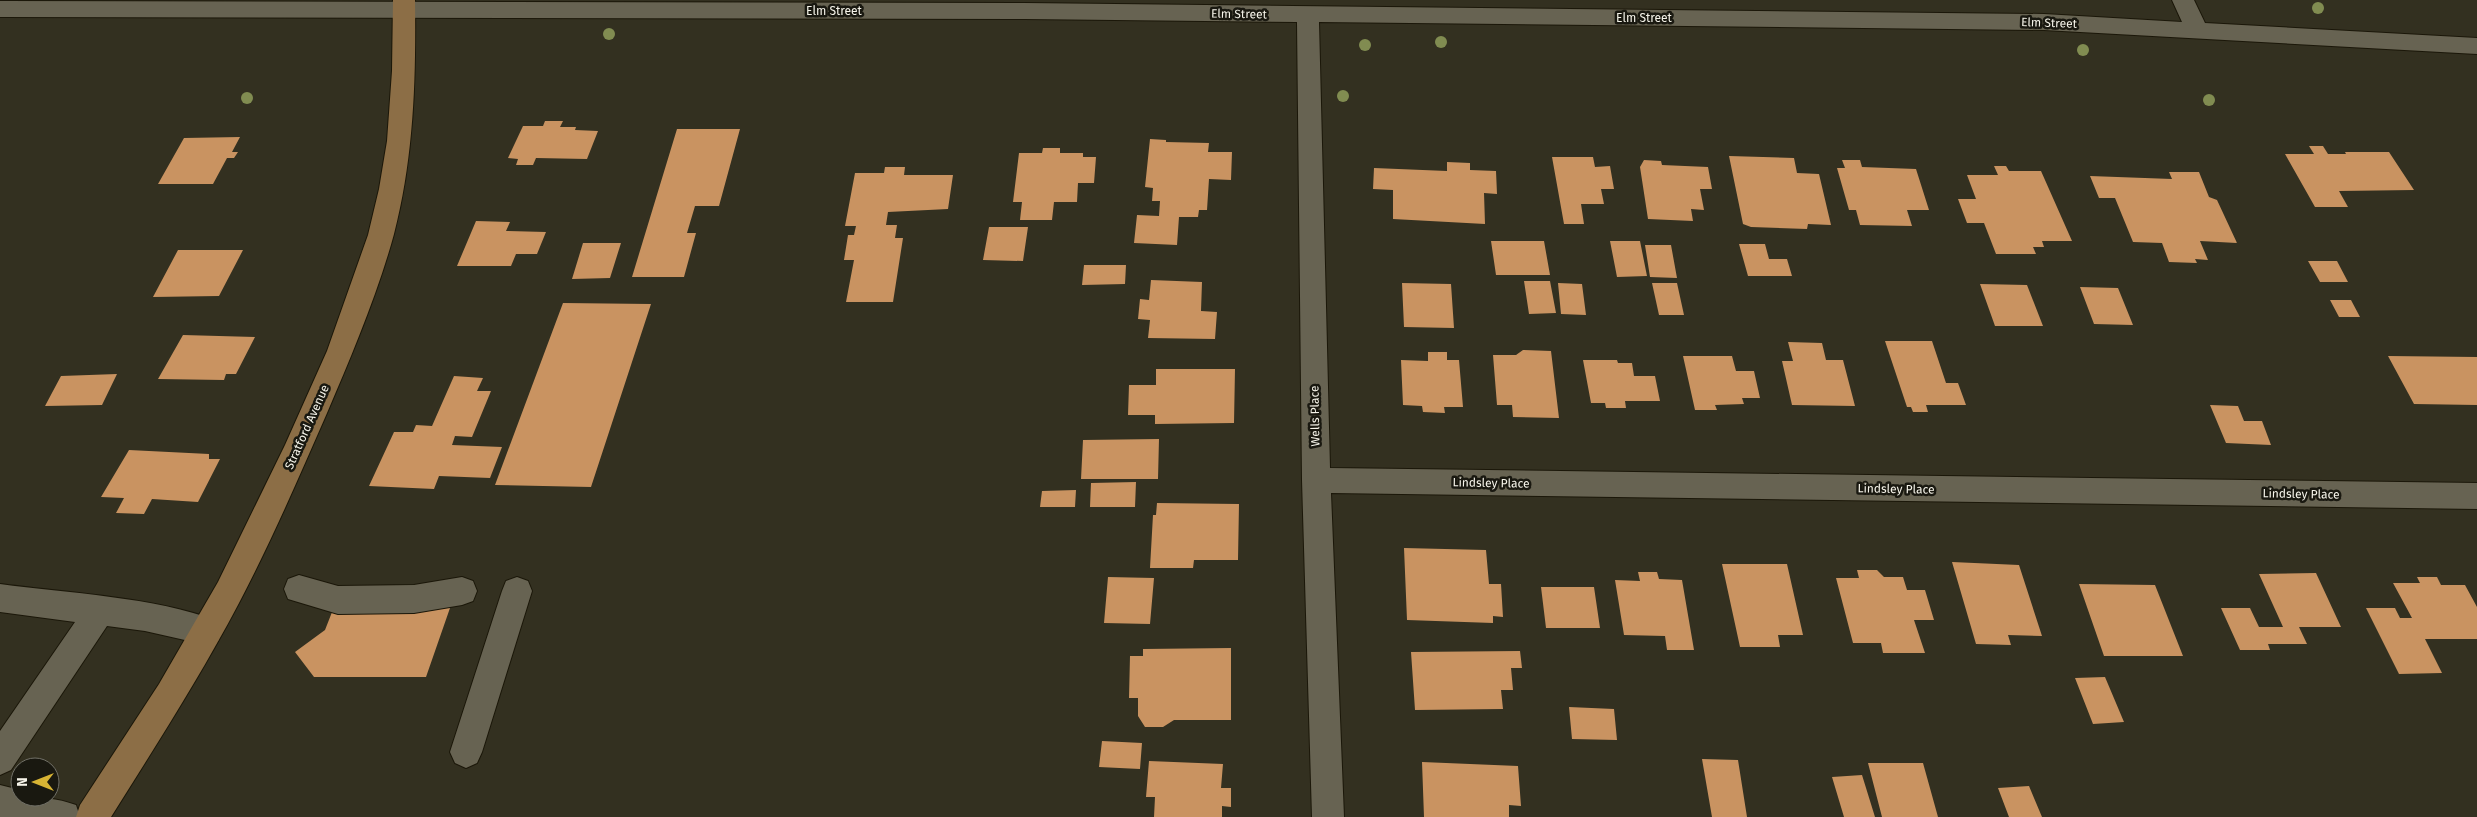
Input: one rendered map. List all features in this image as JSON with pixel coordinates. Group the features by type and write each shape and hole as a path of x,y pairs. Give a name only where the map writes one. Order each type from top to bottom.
{"main road":[{"name":"Stratford Avenue","path":"92,817 170,695 229,592 300,445 340,350 381,235 399,141 408,4"}],"street":[{"path":"2183,0 2197,29"},
{"name":"Elm Street","path":"0,9 408,4 1026,6 1308,15 1430,8 1766,10 2197,29 2477,46"},
{"name":"Wells Place","path":"1308,15 1316,480 1328,817"},
{"name":"Lindsley Place","path":"1316,480 2477,496"},
{"path":"299,589 338,600 414,600 462,591"},
{"path":"466,752 517,590"},
{"path":"0,598 100,610 207,631"},
{"path":"0,759 100,610"},
{"path":"0,801 64,817"}],"building":[{"path":"545,121 563,121 560,127 576,127 575,130 598,131 587,159 536,158 533,165 516,165 518,159 508,158 523,126 543,126"},
{"path":"677,129 740,129 719,206 695,206 687,233 696,233 684,277 632,277"},
{"path":"240,137 232,152 238,152 234,158 227,158 213,184 158,184 184,138"},
{"path":"1150,139 1166,140 1166,142 1209,143 1208,152 1232,152 1231,180 1209,179 1207,210 1199,210 1198,217 1179,217 1177,245 1134,243 1137,215 1159,216 1160,201 1152,201 1153,188 1145,187"},
{"path":"2309,146 2323,146 2328,154 2389,152 2414,190 2339,191 2348,207 2315,207 2285,154 2314,154"},
{"path":"1043,148 1060,148 1060,153 1083,153 1083,157 1096,157 1094,183 1078,183 1077,202 1054,202 1052,220 1020,220 1022,202 1013,202 1019,153 1042,153"},
{"path":"1729,156 1794,158 1797,173 1819,174 1831,225 1808,224 1807,229 1751,227 1743,224"},
{"path":"1552,157 1593,157 1595,167 1610,166 1614,189 1601,189 1604,204 1581,204 1584,224 1564,224"},
{"path":"1644,160 1661,161 1662,165 1708,167 1712,189 1700,189 1704,210 1691,209 1693,221 1648,219 1640,167"},
{"path":"1842,160 1860,160 1862,167 1916,169 1929,210 1907,210 1912,226 1860,225 1856,210 1849,210 1837,168 1845,168"},
{"path":"1447,162 1470,163 1470,170 1496,171 1497,194 1484,193 1485,224 1393,219 1393,190 1373,189 1374,168 1447,171"},
{"path":"1994,166 2006,166 2009,171 2041,171 2072,241 2042,241 2044,247 2033,247 2036,254 1996,254 1984,223 1967,223 1958,199 1976,199 1967,175 1998,175"},
{"path":"885,167 905,167 904,175 953,175 948,209 888,212 886,225 897,225 895,238 903,238 893,302 846,302 854,260 844,260 848,235 854,235 856,226 845,226 855,173 884,173"},
{"path":"2169,172 2199,172 2209,197 2217,200 2237,243 2200,241 2208,260 2195,259 2197,263 2169,262 2162,243 2133,242 2115,198 2099,198 2090,176 2172,179"},
{"path":"476,221 510,222 506,231 546,232 537,254 516,254 511,266 457,266"},
{"path":"989,227 1028,227 1023,261 983,260"},
{"path":"1491,241 1544,241 1550,275 1496,275"},
{"path":"1610,241 1640,241 1647,276 1617,277"},
{"path":"583,243 621,243 610,278 572,279"},
{"path":"1739,244 1765,244 1769,259 1787,259 1792,276 1748,276"},
{"path":"1645,245 1671,245 1677,278 1650,277"},
{"path":"178,250 243,250 219,296 153,297"},
{"path":"2308,261 2337,261 2348,282 2320,282"},
{"path":"1084,265 1126,265 1125,284 1082,285"},
{"path":"1151,280 1202,282 1201,311 1217,312 1215,339 1148,338 1150,320 1138,319 1140,299 1149,300"},
{"path":"1524,281 1550,281 1556,313 1529,314"},
{"path":"1402,283 1451,284 1454,328 1404,327"},
{"path":"1558,283 1582,284 1586,315 1561,314"},
{"path":"1652,283 1677,283 1684,315 1659,315"},
{"path":"1980,284 2027,285 2043,326 1995,326"},
{"path":"2080,287 2118,288 2133,325 2094,324"},
{"path":"2330,300 2351,300 2360,317 2339,317"},
{"path":"563,303 651,304 591,487 495,485"},
{"path":"183,335 255,337 236,374 226,374 224,380 158,379"},
{"path":"1885,341 1932,341 1946,383 1958,383 1966,405 1926,405 1928,412 1913,412 1911,407 1907,407"},
{"path":"1788,342 1822,343 1826,360 1843,360 1855,406 1792,405 1782,361 1793,361"},
{"path":"1523,350 1551,351 1559,418 1513,417 1512,405 1497,405 1493,355 1516,355"},
{"path":"1428,352 1447,352 1447,360 1459,360 1463,407 1444,407 1445,413 1423,412 1422,406 1403,405 1401,360 1428,361"},
{"path":"1683,356 1732,356 1736,371 1754,371 1760,398 1742,398 1744,404 1715,405 1717,410 1695,410"},
{"path":"2388,356 2477,357 2477,405 2414,404"},
{"path":"1583,360 1617,360 1618,363 1632,363 1634,376 1655,376 1660,401 1625,401 1626,408 1606,408 1605,403 1591,403"},
{"path":"1156,369 1235,369 1234,423 1155,424 1155,415 1128,415 1129,385 1156,385"},
{"path":"117,374 102,405 45,406 61,376"},
{"path":"454,376 483,378 477,391 491,391 472,437 455,436 452,445 502,447 490,478 439,476 434,489 369,486 394,432 413,432 416,425 432,426"},
{"path":"2210,405 2238,406 2244,421 2262,421 2271,445 2226,443"},
{"path":"1159,439 1158,479 1081,479 1083,440"},
{"path":"129,450 209,454 209,459 220,459 198,502 152,499 144,514 116,513 124,498 101,497"},
{"path":"1136,482 1135,507 1090,507 1091,483"},
{"path":"1076,490 1075,507 1040,507 1042,491"},
{"path":"1157,503 1239,504 1238,560 1194,560 1193,568 1150,568 1153,515 1156,515"},
{"path":"1404,548 1486,550 1489,584 1501,584 1503,617 1493,616 1493,623 1407,620"},
{"path":"1952,562 2019,565 2042,636 2008,635 2011,645 1976,644"},
{"path":"1722,564 1787,564 1803,635 1778,635 1780,647 1740,647"},
{"path":"1857,570 1877,570 1884,577 1903,577 1907,590 1925,590 1934,620 1914,620 1925,653 1883,653 1881,643 1853,643 1836,578 1859,578"},
{"path":"1638,572 1657,572 1659,579 1682,580 1694,650 1667,650 1665,636 1624,635 1615,580 1640,581"},
{"path":"2316,573 2341,627 2299,627 2307,644 2268,644 2270,650 2240,650 2221,608 2250,608 2259,627 2283,627 2259,574"},
{"path":"1108,577 1154,578 1150,624 1104,623"},
{"path":"2417,577 2437,577 2441,585 2465,585 2477,607 2477,639 2425,639 2442,673 2399,674 2366,608 2395,608 2400,618 2412,618 2393,583 2420,583"},
{"path":"2079,584 2155,585 2183,656 2104,656"},
{"path":"1541,587 1594,587 1600,628 1546,628"},
{"path":"334,607 450,608 426,677 314,677 295,652 325,630"},
{"path":"1231,648 1231,720 1174,720 1163,727 1145,727 1138,716 1138,698 1129,698 1130,656 1143,656 1143,649"},
{"path":"1520,651 1522,668 1511,668 1513,690 1501,690 1503,709 1415,710 1411,652"},
{"path":"2105,677 2124,722 2093,724 2075,678"},
{"path":"1569,707 1614,709 1617,740 1572,739"},
{"path":"1102,741 1142,743 1140,769 1099,767"},
{"path":"1702,759 1738,760 1747,817 1712,817"},
{"path":"1149,761 1223,764 1221,788 1231,788 1231,807 1222,806 1222,817 1154,817 1155,797 1146,797"},
{"path":"1422,762 1518,766 1521,806 1509,805 1509,817 1424,817"},
{"path":"1868,763 1923,763 1938,817 1882,817"},
{"path":"1862,775 1875,817 1844,817 1832,777"},
{"path":"2029,786 2042,817 2009,817 1998,788"}]}
